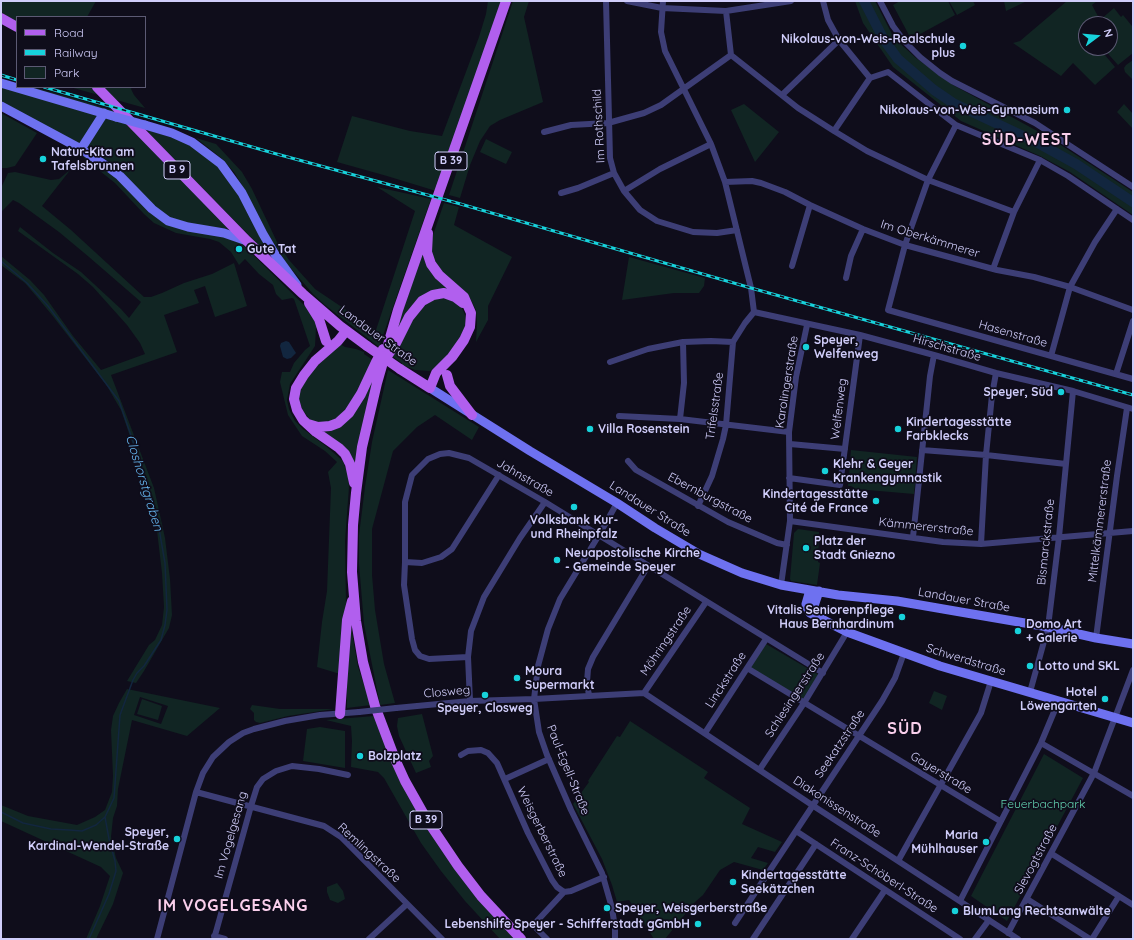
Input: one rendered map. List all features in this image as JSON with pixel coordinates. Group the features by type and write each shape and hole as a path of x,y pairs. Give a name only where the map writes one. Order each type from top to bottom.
{"main road":[{"name":"B 39","path":"506,1 390,335 366,429 356,493 352,544 354,593 358,634 368,679 385,734 405,781 427,820 458,866 481,896 521,939"},
{"path":"1,18 16,26"},
{"path":"1,83 16,87"},
{"path":"18,88 172,133 192,142 221,164 242,193 276,256 319,319 326,341"},
{"name":"B 9","path":"98,88 247,241"},
{"path":"1,106 81,150 108,167 120,176 152,209 168,221 188,227 229,234 247,241"},
{"path":"81,150 104,113"},
{"path":"410,376 427,376 436,373 452,357 464,340 472,318 464,297 439,275 431,264 428,252 428,223"},
{"name":"Landauer Straße","path":"247,241 303,294 343,328 410,376 699,554 742,573 781,585 937,608 1048,627 1096,638 1133,644"},
{"path":"383,364 396,344 409,317 422,301 433,295 444,293 455,297 468,307"},
{"path":"343,328 329,336 315,361 300,381 295,394 295,405 303,420 345,454 350,464 356,493"},
{"path":"315,361 338,341 343,328"},
{"path":"308,424 318,427 330,426 338,423 349,413 361,394 390,335"},
{"path":"431,389 440,384 447,375 452,357"},
{"path":"431,389 436,373"},
{"path":"447,375 450,386 472,415"},
{"name":"Schwerdstraße","path":"795,587 810,613 847,632 904,653 991,681 1133,723"},
{"path":"807,608 814,591"},
{"path":"814,591 814,610 818,617"},
{"path":"340,714 347,620 354,593"}],"street":[{"name":"Im Rothschild","path":"606,1 610,158 614,173 624,191 640,210 657,221 694,232 717,233 737,230"},
{"path":"627,1 662,8 726,11 791,1"},
{"path":"663,1 661,32 665,51 670,65 684,89 711,144 725,182 751,288 754,312"},
{"path":"823,1 828,20 839,40 870,78"},
{"path":"880,1 892,26 905,42 920,57 940,73 952,81 1035,123 1132,184"},
{"path":"726,11 731,55 798,108 867,150 928,180 1014,212"},
{"path":"782,95 839,40"},
{"path":"544,132 571,125 608,123 644,114 661,105 731,55"},
{"path":"834,131 870,78 888,72 956,125 1040,160 1068,176 1133,220"},
{"path":"905,245 928,180 956,125"},
{"path":"624,191 660,169 711,144"},
{"path":"993,269 1014,212 1040,160"},
{"path":"561,193 578,188 614,173"},
{"name":"Im Oberkämmerer","path":"725,182 752,181 761,183 785,192 862,229 905,245 993,269 1034,277 1070,287 1133,310"},
{"path":"792,266 810,205"},
{"path":"1051,356 1070,287 1095,242 1117,209"},
{"path":"846,278 851,256 862,229"},
{"name":"Hasenstraße","path":"905,245 888,310 1133,379"},
{"name":"Hirschstraße","path":"754,312 807,325 860,335 996,373 1072,391 1130,408"},
{"name":"Trifelsstraße","path":"698,506 712,476 726,424 733,342 754,312"},
{"path":"1116,374 1133,321"},
{"name":"Karolingerstraße","path":"781,585 790,521 790,432 796,377 807,325"},
{"name":"Welfenweg","path":"789,478 840,485 860,335"},
{"path":"610,362 648,349 683,342 712,340 733,342"},
{"path":"680,420 684,382 683,342"},
{"path":"913,537 930,376 934,355"},
{"path":"981,544 986,455 992,395 996,373"},
{"name":"Bismarckstraße","path":"1030,692 1048,627 1059,537 1072,391"},
{"name":"Mittelkämmererstraße","path":"1096,638 1110,532 1130,408"},
{"path":"619,416 726,424 790,432"},
{"name":"Karolingerstraße","path":"790,444 845,449"},
{"path":"922,450 986,455 1066,464"},
{"name":"Jahnstraße","path":"468,657 429,659 420,656 415,650 404,585 405,502 412,475 428,459 440,454 449,453 470,458 599,535 823,674"},
{"name":"Ebernburgstraße","path":"628,461 636,470 698,506 742,528 777,543 787,545"},
{"path":"405,562 422,562 441,557 452,549 498,475"},
{"path":"470,700 468,657 471,631 484,597 520,538 545,502"},
{"name":"Paul-Egell-Straße","path":"615,939 612,908 604,877 571,810 549,759 539,732 534,699 538,666 548,629 560,599 617,503"},
{"name":"Kämmererstraße","path":"790,521 943,542 981,544 1133,531"},
{"path":"589,696 587,682 588,669 593,657 648,566"},
{"name":"Möhringstraße","path":"644,693 706,602"},
{"name":"Schlesingerstraße","path":"760,770 823,674 847,632"},
{"name":"Linckstraße","path":"705,733 766,639"},
{"name":"Seekatzstraße","path":"735,923 888,692 904,653"},
{"name":"Gayerstraße","path":"747,668 1000,822"},
{"name":"Slevogtstraße","path":"1008,933 1052,854 1094,773 1133,670"},
{"path":"898,861 981,713 991,681"},
{"name":"Closweg","path":"158,939 196,792 209,763 220,749 243,733 285,721 470,700 534,699 644,693"},
{"name":"Diakonissenstraße","path":"644,693 812,805 1018,939"},
{"path":"960,900 1041,743 1059,700"},
{"path":"1041,743 1133,796"},
{"name":"Weisgerberstraße","path":"462,755 478,749 485,751 495,760 549,876 557,887 564,892"},
{"name":"Weisgerberstraße","path":"505,779 549,759"},
{"name":"Im Vogelgesang","path":"214,938 250,806 257,787 263,779 276,771 292,766 306,766 348,775"},
{"name":"Remlingstraße","path":"196,792 324,826 341,837 442,939"},
{"name":"Franz-Schöberl-Straße","path":"796,831 960,939"},
{"path":"753,939 816,844"},
{"path":"1052,854 1133,905"},
{"name":"Weisgerberstraße","path":"547,939 539,932 536,924 539,918 564,892 574,890 604,877"},
{"path":"852,939 885,890"},
{"path":"1027,899 1091,939 1119,896"},
{"path":"369,939 406,904"},
{"path":"975,939 989,920"},
{"path":"214,938 225,939"}],"green space":[{"path":"1,1 96,1 88,16 16,16 16,21 1,12"},
{"path":"488,1 504,1 436,191 337,162 352,116 410,131 442,136 479,37 486,14"},
{"path":"513,1 529,1 524,17 543,102 500,120 490,126 480,141 470,165 460,198 449,195"},
{"path":"855,1 875,1 894,38 916,58 953,85 1050,138 1133,192 1133,215 1070,172 1040,156 961,121 893,67 863,23"},
{"path":"900,1 948,1 955,15 911,39 893,5"},
{"path":"949,1 973,1 975,5 957,15"},
{"path":"1004,1 1027,1 1006,11"},
{"path":"1067,1 1097,1 1092,5 1098,16 1078,16 1078,56 1106,56 1115,67 1095,85 1073,63 1061,76 1013,43 1020,41"},
{"path":"1114,8 1121,17 1123,15 1132,26 1133,25 1133,53 1118,65 1110,56 1118,56 1118,16 1105,16"},
{"path":"1133,60 1133,80 1125,72 1124,68"},
{"path":"1,87 97,114 98,117 79,145 1,103"},
{"path":"28,88 37,88 86,102 115,111 115,113"},
{"path":"74,88 132,88 134,95 145,108"},
{"path":"744,104 779,132 755,162 731,110"},
{"path":"1124,104 1133,114 1133,129 1117,112"},
{"path":"1,113 37,133 15,166 7,168 1,168"},
{"path":"108,118 131,126 229,227 229,229 191,224 165,216 153,206 124,174 111,163 86,147 105,119"},
{"path":"148,130 189,143 225,170 281,268 149,134"},
{"path":"196,138 216,144 242,172 252,189 277,242 289,260 315,289 376,330 415,211 377,187 431,199 379,347 313,294 287,264 269,236 234,172 221,158"},
{"path":"486,139 512,152 506,164 480,152"},
{"path":"83,154 106,167 164,221 210,232 239,241 309,310 319,327 316,328 315,346 290,384 287,400 289,409 295,421 343,461 348,476 349,487 345,541 346,604 340,674 317,667 327,591 331,488 328,472 337,462 325,451 302,436 288,415 280,382 282,372 290,372 294,363 310,346 294,299 282,300 276,294 273,285 259,274 245,259 239,265 231,252 219,242 176,233 154,223 115,183 86,160"},
{"path":"71,169 42,206 71,230 144,297 151,297 162,293 184,283 212,274 234,263 247,306 215,317 205,286 194,290 199,303 164,315 177,352 111,375 154,488 165,538 170,579 172,615 169,628 136,683 127,681 149,645 155,640 162,625 164,607 156,522 146,483 121,410 107,386 25,283 1,265 1,256 30,280 44,295 73,336 101,370 145,354 140,343 127,325 93,287 78,274 18,231 20,227 53,253 81,272 129,318 141,302 59,232 19,203 13,200 1,212 1,188 8,173 15,172 51,180 59,179"},
{"path":"444,203 459,207 454,225 512,257 488,306 488,320 476,342 476,310 470,298 444,276 432,256 431,244 433,235"},
{"path":"424,246 458,295 438,290 393,342 398,321"},
{"path":"629,257 705,278 704,286 699,293 674,293 622,300"},
{"path":"444,296 461,306 465,315 466,326 459,339 442,362 430,371 415,370 402,365 402,363 393,357 403,334 424,303"},
{"path":"340,344 345,347 364,352 364,354 373,360 370,368 343,415 326,424 311,421 302,409 299,399 300,389 314,369"},
{"path":"376,366 355,471 320,430 338,426"},
{"path":"388,370 479,427 472,440 435,415 417,427 393,451 372,529 372,575 375,610 384,664 395,703 380,705 364,624 359,564 359,535 372,442"},
{"path":"851,450 917,457 914,494 856,489 848,486"},
{"name":"Platz der Stadt Gniezno","path":"798,529 819,532 818,562 820,563 817,585 791,581 790,579 794,533"},
{"path":"350,621 358,667 371,705 347,708 347,660"},
{"path":"766,644 819,675 803,700 750,667"},
{"path":"127,689 220,708 187,736 132,720 118,789 117,806 113,818 111,837 116,858 123,873 113,904 96,939 86,939 100,906 110,876 101,867 1,821 1,805 28,816 77,825 95,817 105,810 112,792 113,776 111,730 113,716","holes":["140,697 168,706 161,724 134,715"]},
{"path":"934,691 947,696 942,710 929,703"},
{"path":"142,699 162,706 158,720 137,714"},
{"path":"252,705 280,709 334,709 288,716 260,723 254,720 254,713 250,709"},
{"path":"422,714 433,756 429,761 431,767 416,773 399,736 397,726 398,718"},
{"path":"374,716 430,833 462,878 516,939 500,939 465,901 421,843 384,778 378,772 351,767 351,726 326,720"},
{"path":"630,721 708,772 704,778 750,808 742,824 782,842 775,852 758,847 751,858 768,863 763,870 734,862 720,870 703,895 695,902 665,939 654,939 629,900 617,902 602,859 573,804 589,782 588,781 617,736 620,737"},
{"path":"320,727 345,731 345,768 303,761 307,729"},
{"name":"Feuerbachpark","path":"1044,754 1083,778 1007,921 971,896"},
{"path":"337,883 343,891 345,899 338,903 330,900 327,892 327,887"}],"water":[{"path":"286,341 289,342 296,353 291,358 287,359 283,357 280,346 281,343"}],"waterway":[{"path":"864,1 884,40 898,59 934,90 953,103 1038,143 1076,164 1133,202"},
{"name":"Closhorstgraben","path":"1,261 27,283 48,306 119,401 142,467 158,523 165,563 167,610 161,640 133,680 120,715 114,798 105,817 96,825 82,831 51,829 23,823 1,812"},
{"path":"89,939 109,894 116,871 105,817"}],"railway":[{"path":"1,75 16,80"},
{"path":"47,88 1133,395"}],"place":[{"name":"Nikolaus-von-Weis-Realschule plus","path":"963,46"},
{"name":"Nikolaus-von-Weis-Gymnasium","path":"1067,110"},
{"name":"Natur-Kita am Tafelsbrunnen","path":"43,159"},
{"name":"Gute Tat","path":"239,249"},
{"name":"Speyer, Welfenweg","path":"806,347"},
{"name":"Speyer, Süd","path":"1061,392"},
{"name":"Villa Rosenstein","path":"590,429"},
{"name":"Kindertagesstätte Farbklecks","path":"898,429"},
{"name":"Klehr & Geyer Krankengymnastik","path":"825,471"},
{"name":"Kindertagesstätte Cité de France","path":"876,501"},
{"name":"Volksbank Kur- und Rheinpfalz","path":"574,507"},
{"name":"Platz der Stadt Gniezno","path":"806,548"},
{"name":"Neuapostolische Kirche - Gemeinde Speyer","path":"557,560"},
{"name":"Vitalis Seniorenpflege Haus Bernhardinum","path":"902,617"},
{"name":"Domo Art + Galerie","path":"1018,631"},
{"name":"Lotto und SKL","path":"1030,666"},
{"name":"Moura Supermarkt","path":"517,678"},
{"name":"Speyer, Closweg","path":"485,695"},
{"name":"Hotel Löwengarten","path":"1105,699"},
{"name":"Bolzplatz","path":"360,756"},
{"name":"Speyer, Kardinal-Wendel-Straße","path":"177,839"},
{"name":"Maria Mühlhauser","path":"986,842"},
{"name":"Kindertagesstätte Seekätzchen","path":"733,882"},
{"name":"Speyer, Weisgerberstraße","path":"607,908"},
{"name":"BlumLang Rechtsanwälte","path":"955,911"},
{"name":"Lebenshilfe Speyer - Schifferstadt gGmbH","path":"698,924"}],"district":[{"name":"SÜD-WEST","path":"1027,140"},
{"name":"SÜD","path":"905,729"},
{"name":"IM VOGELGESANG","path":"233,906"}]}
